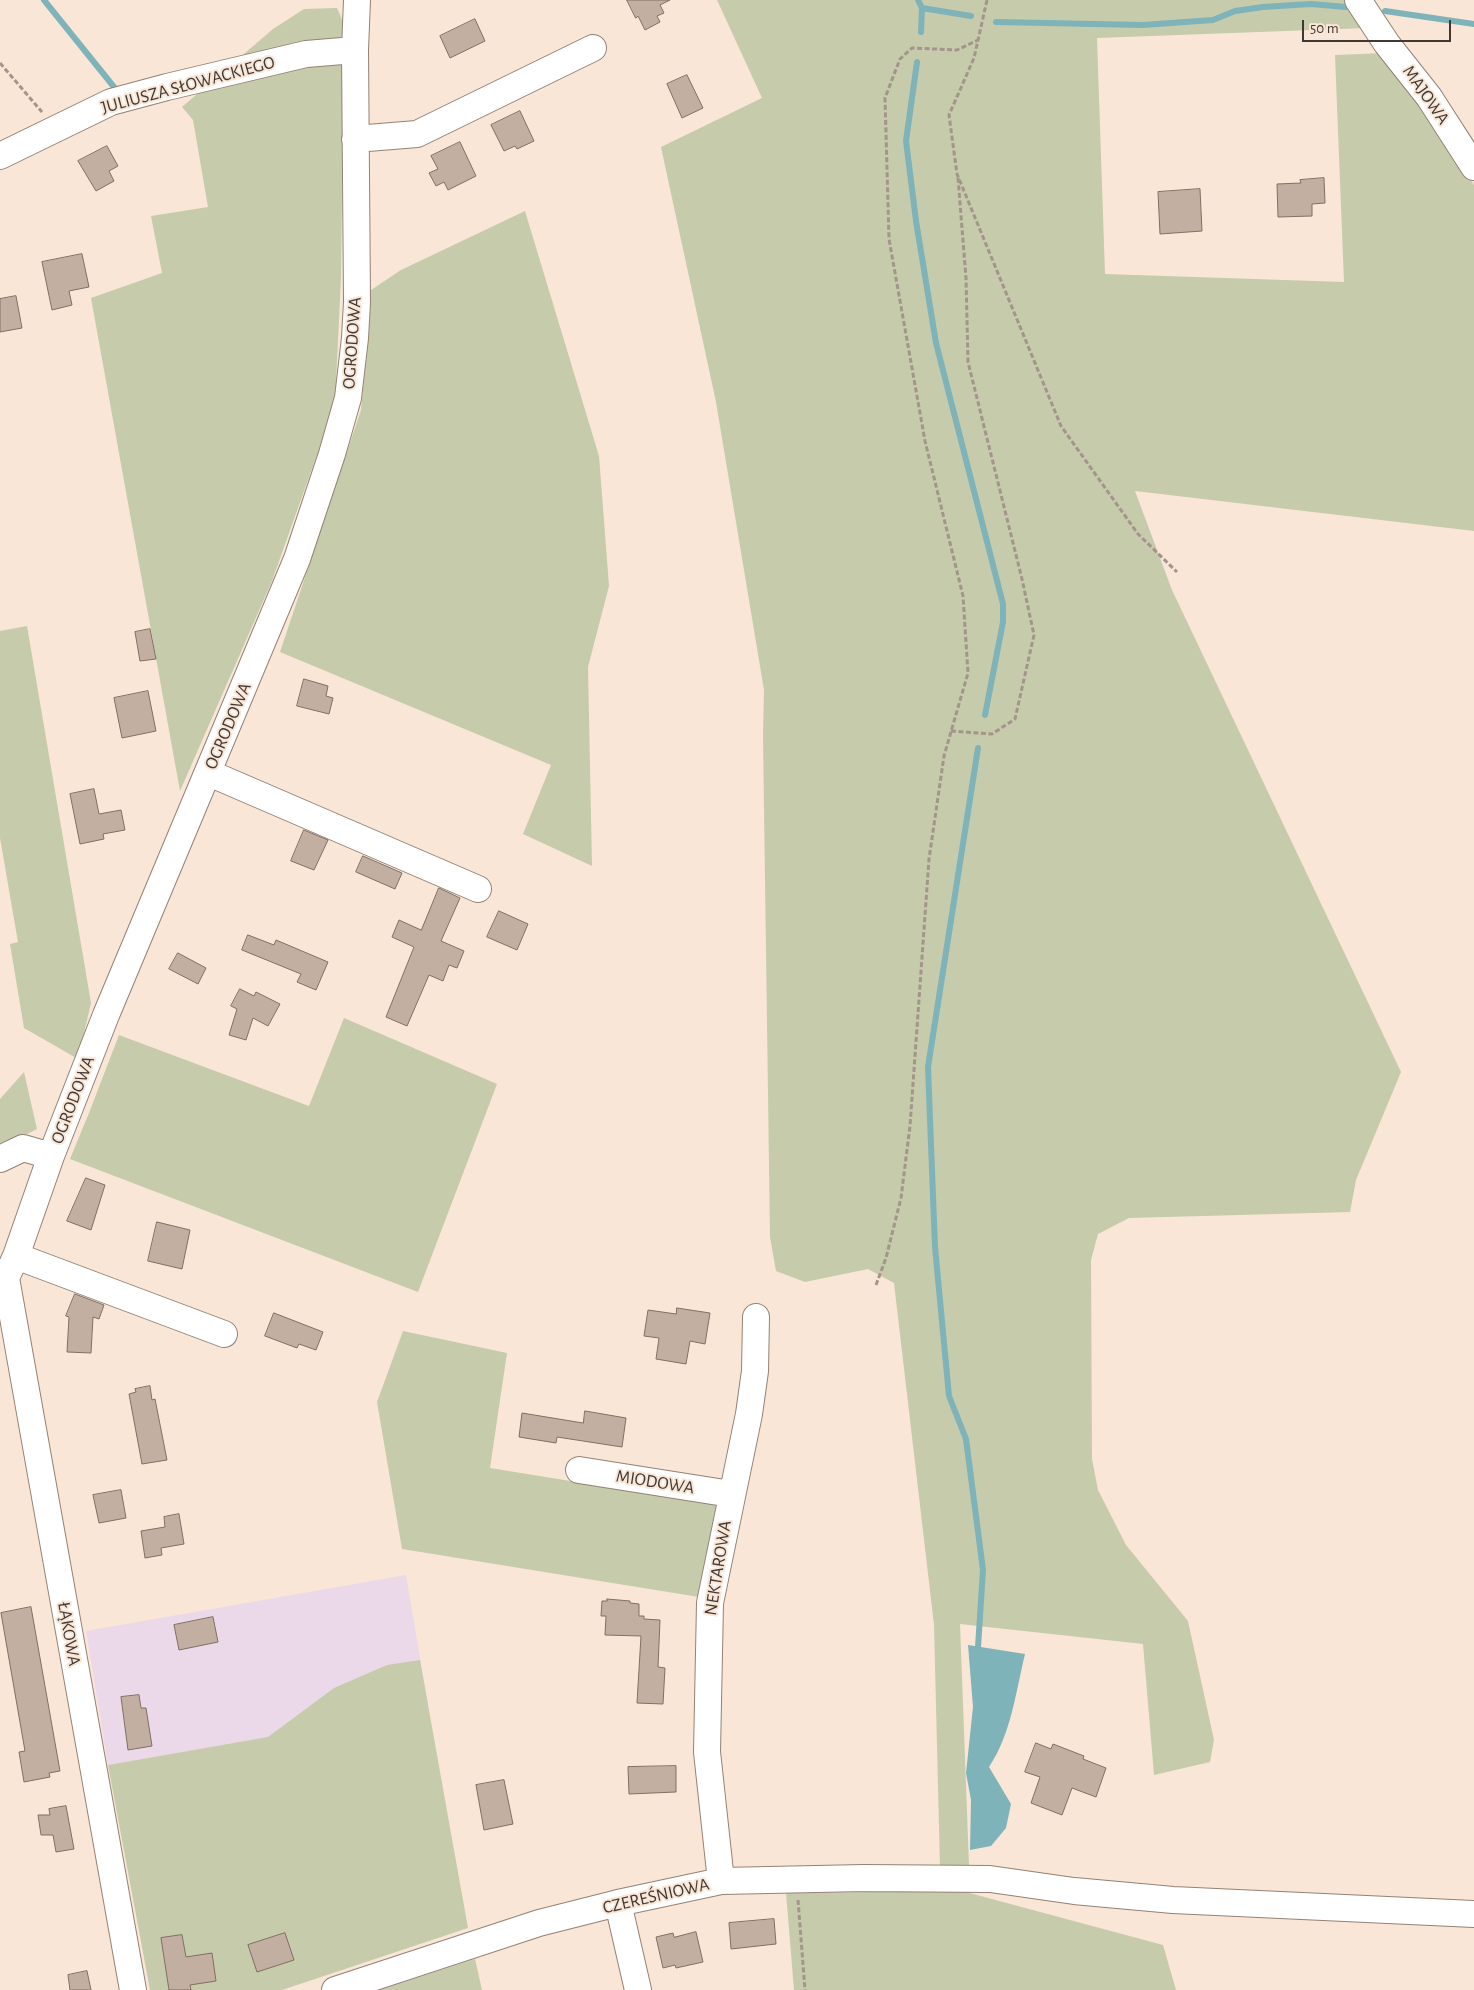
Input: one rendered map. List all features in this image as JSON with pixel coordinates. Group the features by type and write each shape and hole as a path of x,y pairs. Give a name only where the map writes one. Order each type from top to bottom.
{"street":[{"name":"OGRODOWA","path":"7,1275 106,1016 297,559 332,454 348,398 357,302 355,50 358,0"},
{"name":"MAJOWA","path":"1358,0 1387,44 1429,97 1474,167"},
{"path":"355,139 417,134 593,48"},
{"name":"JULIUSZA SŁOWACKIEGO","path":"0,156 52,129 111,102 306,54 355,50"},
{"path":"209,773 478,889"},
{"path":"0,1159 24,1148 52,1156"},
{"path":"7,1275 224,1334"},
{"name":"ŁĄKOWA","path":"7,1275 11,1371 133,1990"},
{"name":"NEKTAROWA","path":"721,1881 707,1752 710,1603 749,1414 755,1371 756,1317"},
{"name":"MIODOWA","path":"579,1470 731,1494"},
{"name":"CZEREŚNIOWA","path":"334,1990 539,1923 721,1881 864,1878 990,1879 1074,1891 1173,1900 1474,1914"},
{"path":"618,1904 638,1990"}],"path":[{"path":"951,731 992,734 1015,719 1034,635 1020,570 968,362 966,278 957,174 949,115 974,58 987,0"},
{"path":"876,1285 886,1258 901,1198 910,1126 929,859 944,756 968,673 963,596 925,441 890,238 886,98 900,59 912,48 957,50 978,40"},
{"path":"0,63 44,114 52,129"},
{"path":"957,174 1060,426 1138,534 1177,572"},
{"path":"796,1880 805,1990"}],"shaded area":[{"path":"406,1575 429,1710 108,1765 86,1631"}],"green space":[{"path":"717,0 1349,0 1367,28 1097,38 1105,274 1344,282 1335,55 1386,53 1474,185 1474,531 1135,491 1172,590 1401,1072 1356,1180 1350,1212 1129,1218 1098,1234 1091,1260 1092,1459 1098,1490 1126,1545 1188,1621 1214,1740 1210,1762 1154,1775 1143,1644 960,1624 969,1865 940,1867 934,1625 894,1283 868,1269 805,1282 776,1271 770,1237 763,736 764,690 716,402 661,147 762,98"},
{"path":"337,8 344,24 341,277 335,404 272,581 180,791 91,298 162,273 151,216 208,207 193,120 182,107 273,29 304,9"},
{"path":"525,211 599,456 609,586 588,667 592,866 523,834 551,765 280,652 361,410 371,290 401,270"},
{"path":"27,626 91,1003 78,1059 24,1028 10,944 18,942 0,838 0,631"},
{"path":"344,1018 497,1084 418,1292 70,1159 119,1035 309,1106"},
{"path":"24,1072 37,1129 0,1148 0,1099"},
{"path":"403,1331 507,1353 490,1468 725,1506 699,1597 402,1549 377,1402"},
{"path":"420,1660 468,1928 282,1990 150,1990 108,1765 268,1737 334,1688 387,1665"},
{"path":"962,1891 1163,1945 1176,1990 794,1990 786,1893"},
{"path":"475,1959 482,1990 379,1990"}],"water":[{"path":"968,1645 1025,1654 1008,1727 989,1767 1011,1804 1006,1828 991,1846 970,1850 971,1800 966,1773 973,1707"}],"building":[{"path":"627,0 670,0 660,5 664,13 657,16 660,22 645,30 638,16 636,18"},
{"path":"475,19 485,41 450,58 440,36"},
{"path":"687,75 703,108 682,118 667,84"},
{"path":"520,111 534,141 517,149 515,146 504,151 491,125"},
{"path":"460,142 476,176 448,190 444,182 436,186 429,173 438,169 431,156"},
{"path":"107,146 118,166 109,171 114,181 96,191 78,161"},
{"path":"1324,178 1325,203 1312,204 1312,216 1278,217 1277,184 1301,183 1300,180"},
{"path":"1200,189 1202,231 1160,234 1158,192"},
{"path":"82,254 89,287 69,291 72,305 52,310 42,262"},
{"path":"16,296 22,328 0,332 0,299"},
{"path":"150,629 156,659 140,661 135,632"},
{"path":"304,679 328,686 326,696 333,698 329,714 297,706"},
{"path":"148,691 156,731 122,738 114,698"},
{"path":"94,789 99,814 121,810 125,830 103,834 104,839 80,844 70,794"},
{"path":"304,830 328,840 314,870 291,861"},
{"path":"363,856 402,873 395,889 356,872"},
{"path":"439,888 460,898 441,941 464,951 457,968 449,965 443,981 429,975 407,1026 386,1017 414,947 392,937 399,920 421,930"},
{"path":"499,911 528,924 517,950 487,937"},
{"path":"248,935 274,945 276,940 328,962 316,990 297,982 301,974 242,950"},
{"path":"178,953 206,968 198,984 169,969"},
{"path":"240,989 254,996 256,992 280,1004 268,1026 253,1018 246,1040 229,1035 237,1009 231,1006"},
{"path":"86,1178 105,1185 91,1230 67,1221"},
{"path":"157,1222 190,1230 182,1269 148,1261"},
{"path":"75,1294 104,1305 99,1319 93,1317 91,1353 67,1352 69,1317 66,1316"},
{"path":"677,1308 710,1313 705,1344 690,1341 686,1364 656,1359 659,1338 644,1336 648,1310 676,1314"},
{"path":"274,1313 323,1332 316,1350 299,1344 297,1348 265,1336"},
{"path":"150,1386 152,1400 155,1399 167,1460 142,1464 129,1394 136,1392 135,1389"},
{"path":"585,1411 626,1418 622,1447 557,1437 556,1443 519,1437 522,1413 583,1423"},
{"path":"121,1490 126,1518 99,1523 93,1495"},
{"path":"179,1514 184,1544 161,1548 162,1555 145,1558 141,1531 165,1527 164,1517"},
{"path":"607,1599 630,1601 630,1603 639,1604 639,1616 644,1616 644,1619 660,1620 658,1667 665,1668 663,1704 637,1703 641,1636 605,1635 606,1616 601,1616 602,1601 607,1601"},
{"path":"31,1607 60,1771 49,1773 50,1777 24,1782 19,1752 25,1751 1,1613"},
{"path":"213,1617 218,1642 179,1650 174,1625"},
{"path":"139,1695 141,1708 146,1708 152,1746 128,1750 121,1697"},
{"path":"1036,1743 1051,1749 1053,1744 1084,1756 1083,1759 1106,1768 1096,1797 1072,1788 1062,1815 1031,1803 1040,1777 1025,1772"},
{"path":"676,1766 676,1792 629,1794 628,1767"},
{"path":"504,1780 513,1824 484,1830 476,1785"},
{"path":"66,1806 74,1849 56,1852 53,1835 41,1835 38,1815 50,1815 49,1809"},
{"path":"774,1919 776,1944 731,1949 729,1923"},
{"path":"696,1932 703,1962 676,1968 675,1965 663,1968 656,1937 673,1933 674,1937"},
{"path":"285,1933 294,1960 257,1972 248,1945"},
{"path":"182,1935 186,1957 212,1953 216,1981 190,1985 191,1990 169,1990 161,1938"},
{"path":"87,1971 91,1990 70,1990 68,1975"}],"waterway":[{"path":"44,0 114,87"},
{"path":"918,0 922,8 971,16"},
{"path":"996,22 1143,25 1213,20 1235,11 1263,7 1311,4 1346,7"},
{"path":"921,32 922,8"},
{"path":"1385,11 1474,24"},
{"path":"917,62 906,141 916,221 936,343 1003,604 1003,622 985,715"},
{"path":"978,748 928,1067 935,1247 949,1396 966,1439 983,1570 978,1647"}]}
